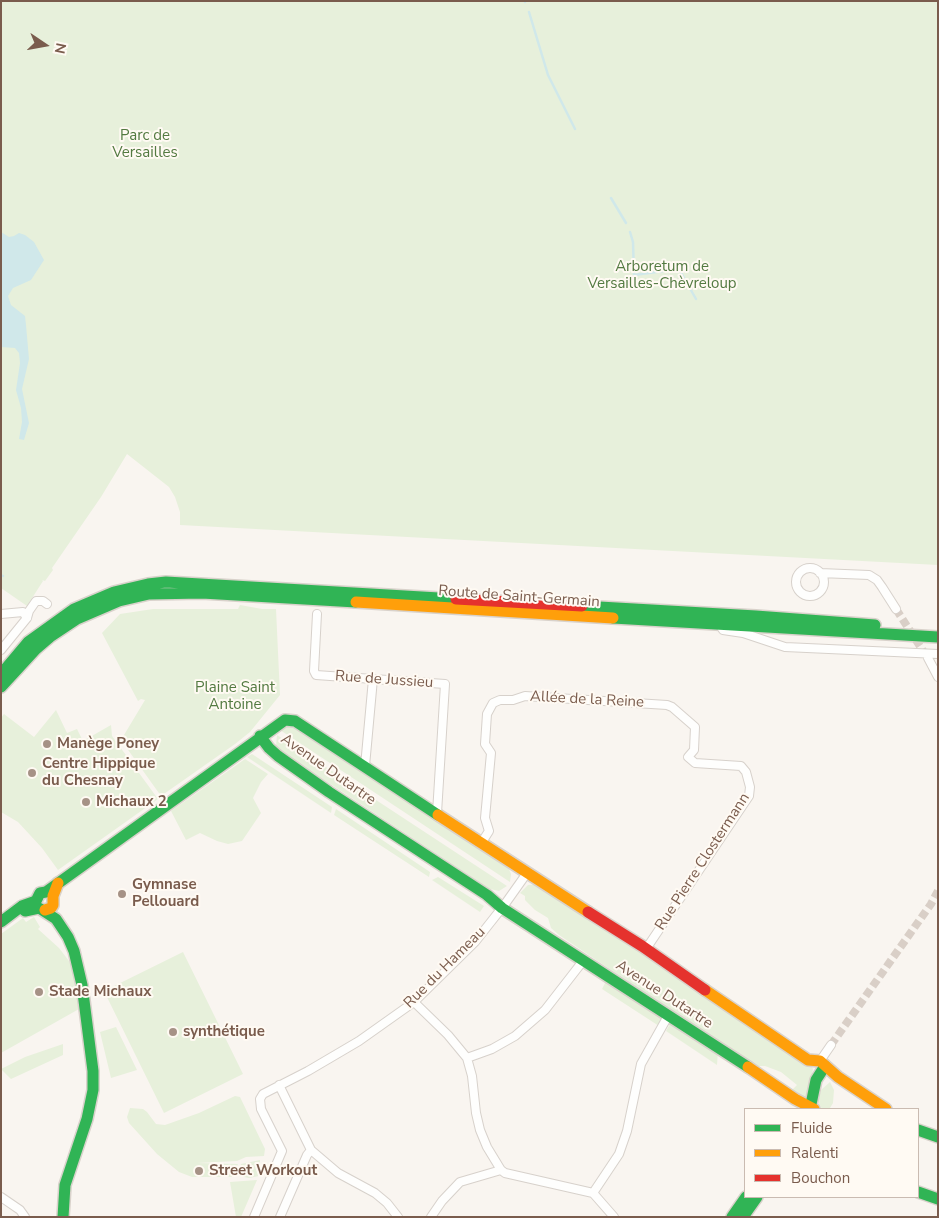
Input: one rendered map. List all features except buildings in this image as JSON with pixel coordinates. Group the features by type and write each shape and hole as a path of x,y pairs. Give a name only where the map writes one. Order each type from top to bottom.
{"main road":[{"name":"Route de Saint-Germain","path":"1,674 28,642 51,623 74,609 114,592 148,584 182,582 746,615 938,630"},
{"name":"Route de Saint-Germain","path":"1,687 36,649 76,619 101,607 149,594 202,593 938,637"},
{"name":"Avenue Dutartre","path":"810,1108 502,908 487,895 329,792 278,756 260,736 280,722 286,720 295,721 646,949 808,1060 823,1063 885,1108"},
{"path":"1,922 22,906 45,902 58,882 260,736"},
{"path":"45,902 72,944 80,973 93,1081 91,1105 65,1185 63,1217"},
{"path":"812,1108 816,1080 823,1063"},
{"path":"919,1130 938,1137"},
{"path":"919,1192 938,1199"},
{"path":"732,1217 745,1198"},
{"path":"743,1217 756,1198"}],"street":[{"path":"835,574 824,584 820,592 809,596 801,593 796,584 797,577 802,570 810,568 820,573 864,574 872,577 882,587 896,608"},
{"path":"820,573 823,576 824,584"},
{"path":"2,648 27,618 36,600 47,604"},
{"path":"1,614 23,612 27,618"},
{"name":"Rue de Jussieu","path":"317,614 314,671 316,675 445,684 437,813"},
{"path":"717,624 723,630 743,633 785,647 938,654"},
{"path":"928,658 938,677"},
{"path":"365,766 373,679"},
{"name":"Allée de la Reine","path":"482,842 489,831 485,818 491,752 485,744 487,714 493,703 500,700 513,700 525,696 672,706 695,726 694,750 688,757 695,762 741,766 746,772"},
{"name":"Rue Pierre Clostermann","path":"646,949 749,796 750,787 746,772"},
{"name":"Rue du Hameau","path":"254,1217 282,1151 260,1104 261,1096 268,1090 308,1071 359,1041 414,1002 474,942 527,873"},
{"path":"467,1058 492,1048 514,1036 545,1010 583,961"},
{"path":"414,1002 448,1035 467,1058 472,1076 480,1130 487,1147 501,1170 505,1173 593,1193 614,1217"},
{"path":"593,1193 619,1154 628,1132 641,1064 668,1016"},
{"path":"823,1063 832,1049"},
{"path":"279,1085 311,1150 338,1173 375,1193 387,1202 398,1217"},
{"path":"280,1217 307,1155 311,1150"},
{"path":"431,1217 442,1201 460,1182 501,1170"},
{"path":"1,1197 20,1210 25,1217"}],"green space":[{"name":"Arboretum de Versailles-Chèvreloup","path":"1,1 938,1 938,565 180,525 180,512 169,487 127,454 101,497 52,568 53,570 45,581 42,580 27,606 1,588"},
{"name":"Plaine Saint Antoine","path":"240,605 262,609 276,609 280,695 250,732 161,796 121,740 145,700 141,699 138,701 102,633 120,614 153,609 238,609"},
{"path":"56,710 67,733 77,729 83,741 111,725 112,736 158,799 58,870 42,848 18,822 1,812 1,718 4,714 34,737"},
{"path":"289,725 508,867 511,874 510,882 280,730"},
{"path":"277,735 507,886 499,891 490,889 283,753 276,746"},
{"path":"252,754 332,807 331,813 247,757"},
{"path":"245,759 268,774 261,782 253,798 261,813 242,841 228,844 200,833 186,840 171,811"},
{"path":"336,809 430,872 429,877 334,815"},
{"path":"438,877 484,906 480,912 432,880"},
{"path":"540,884 811,1065 813,1069 808,1101 790,1092 797,1085 781,1072 765,1066 754,1066 559,935 551,928 548,918 535,910 525,900 525,896 520,893 528,885"},
{"name":"Stade Michaux","path":"34,917 40,927 38,929 59,948 69,961 74,974 79,1009 1,1053 1,934 23,918 26,922"},
{"name":"synthétique","path":"183,952 243,1074 164,1113 104,991"},
{"path":"607,979 664,1018 659,1026 602,989"},
{"path":"671,1022 718,1051 717,1065 666,1031"},
{"path":"116,1027 137,1070 111,1078 100,1032"},
{"path":"63,1044 63,1055 11,1079 1,1069 25,1057"},
{"path":"830,1082 834,1090 833,1103 830,1108 821,1108 818,1102 821,1090"},
{"path":"235,1096 240,1097 265,1149 264,1156 246,1157 237,1161 197,1163 238,1164 232,1177 192,1177 179,1172 157,1154 129,1123 127,1117 130,1108 143,1109 156,1124 165,1125 199,1113"},
{"path":"260,1160 259,1176 249,1178 239,1176 241,1164"},
{"path":"257,1180 241,1217 236,1217 230,1182"}],"water":[{"path":"1,232 9,237 19,233 25,235 34,242 44,260 31,280 13,288 8,296 11,305 25,316 26,325 29,359 22,389 29,423 24,440 19,439 22,422 21,408 16,390 20,363 19,353 15,348 1,347"}],"waterway":[{"path":"529,12 548,75 575,129"},
{"path":"611,198 626,223"},
{"path":"630,232 633,242 634,275 679,269 696,299"}],"tunnel":[{"path":"896,609 927,657"},
{"path":"831,1045 931,904 938,891"}],"traffic: fast":[{"path":"1,674 28,642 74,609 114,592 148,584 166,582 456,599"},
{"path":"1,687 36,649 50,637 77,619 119,601 149,594 202,593 356,602"},
{"path":"582,606 875,625"},
{"path":"613,618 938,637"},
{"path":"1,922 22,906 36,901 40,893 46,892 285,720 295,721 438,815"},
{"path":"260,736 278,756 329,792 487,895 502,908 748,1067"},
{"path":"25,911 39,908 56,919 68,937 74,951 82,985 93,1071 93,1090 87,1119 65,1185 63,1217"},
{"path":"810,1108 816,1080 825,1066"},
{"path":"919,1130 938,1137"},
{"path":"919,1192 938,1199"},
{"path":"732,1217 745,1198"},
{"path":"743,1217 756,1198"}],"traffic: slow":[{"path":"356,602 613,618"},
{"path":"438,815 588,912"},
{"path":"45,910 53,905 53,896 58,883"},
{"path":"705,990 808,1060 820,1061 838,1077 884,1108"},
{"path":"748,1067 795,1099 812,1108"}],"traffic: jam":[{"path":"456,599 582,606"},
{"path":"588,912 642,946 705,990"}],"place":[{"name":"Manège Poney","path":"47,744"},
{"name":"Centre Hippique du Chesnay","path":"32,773"},
{"name":"Michaux 2","path":"86,802"},
{"name":"Gymnase Pellouard","path":"122,894"},
{"name":"Stade Michaux","path":"39,992"},
{"name":"synthétique","path":"173,1032"},
{"name":"Street Workout","path":"199,1171"}],"park label":[{"name":"Parc de Versailles","path":"145,144"}]}
